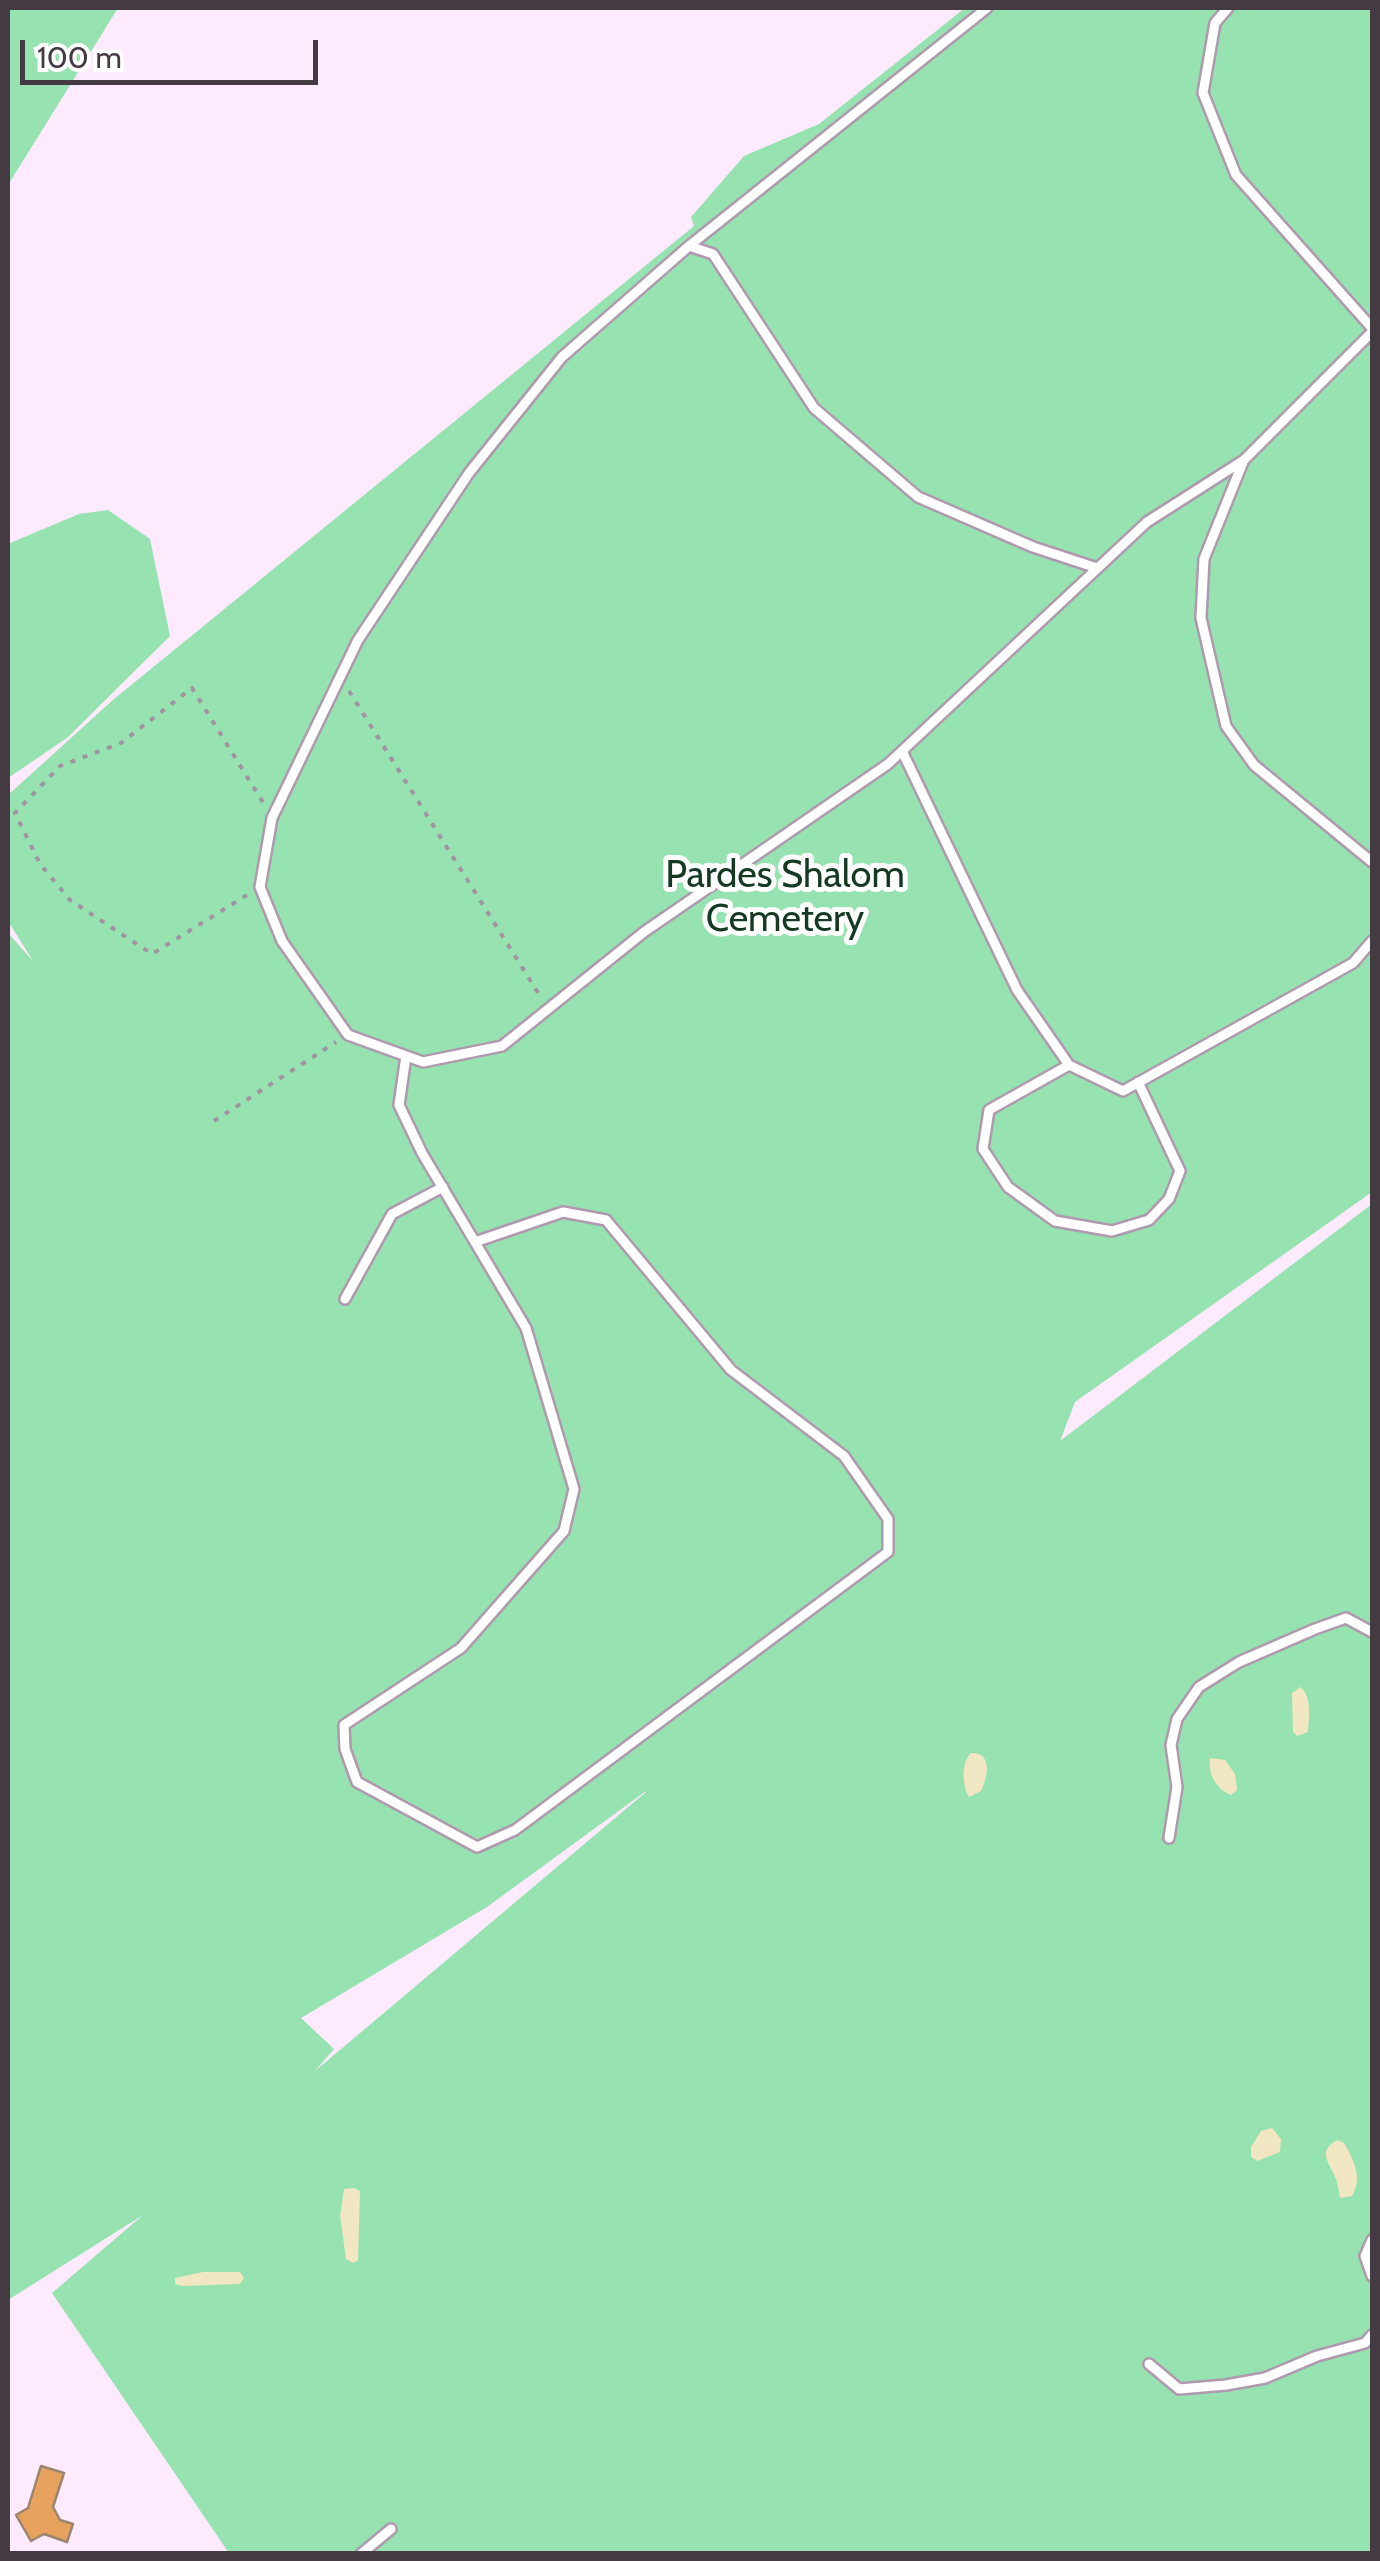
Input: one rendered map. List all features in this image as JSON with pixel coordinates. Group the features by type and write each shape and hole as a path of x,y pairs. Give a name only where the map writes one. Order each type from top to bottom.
{"lane":[{"path":"987,8 689,246 562,356 469,473 358,640 272,818 260,887 282,941 348,1035 423,1062 502,1046 644,932 888,764 1147,522 1244,460 1372,330 1236,175 1203,93 1215,23 1228,8"},
{"path":"689,246 713,254 814,408 918,497 1033,547 1098,568"},
{"path":"1244,460 1204,559 1202,618 1226,726 1254,765 1372,862"},
{"path":"902,751 1018,990 1069,1065 1123,1090 1353,962 1372,941"},
{"path":"406,1056 399,1106 422,1153 526,1328 574,1489 564,1531 461,1648 344,1725 345,1749 357,1782 477,1847 515,1830 888,1552 888,1519 844,1456 731,1370 606,1220 564,1212 475,1242"},
{"path":"1069,1065 989,1110 984,1148 1008,1188 1055,1221 1112,1231 1149,1220 1169,1199 1180,1171 1138,1082"},
{"path":"345,1299 392,1214 443,1188"},
{"path":"1170,1838 1177,1787 1170,1745 1177,1719 1200,1687 1238,1662 1330,1623 1346,1618 1372,1632"},
{"path":"1372,2240 1364,2256 1372,2276"},
{"path":"1149,2364 1178,2388 1226,2385 1265,2378 1317,2356 1365,2343 1372,2335"},
{"path":"362,2554 391,2530"}],"path":[{"path":"340,676 548,1009"},
{"path":"260,887 152,954 70,900 40,864 15,813 60,766 122,743 192,688 272,818"},
{"path":"214,1121 348,1035"}],"green space":[{"path":"8,8 118,8 8,185"},
{"name":"Pardes Shalom Cemetery","path":"965,8 1372,8 1372,1192 1075,1402 1060,1441 1372,1204 1372,2553 229,2553 52,2293 143,2215 8,2300 8,933 33,961 8,921 8,795 114,699 694,226 691,217 744,156 819,124","holes":["646,1792 315,2071 334,2049 301,2018 487,1907"]},
{"path":"108,510 150,539 170,636 67,738 8,778 8,544 79,514"}],"sand":[{"path":"1301,1687 1308,1702 1308,1732 1297,1736 1293,1732 1292,1693"},
{"path":"971,1753 983,1757 987,1773 981,1791 969,1797 964,1774"},
{"path":"1210,1758 1225,1760 1235,1774 1237,1790 1231,1795 1214,1780"},
{"path":"1272,2128 1281,2139 1280,2152 1257,2161 1251,2157 1251,2147 1261,2131"},
{"path":"1337,2140 1348,2149 1357,2176 1352,2196 1340,2198 1326,2153"},
{"path":"344,2189 360,2191 358,2260 353,2263 346,2259 340,2216"},
{"path":"203,2272 240,2272 244,2278 240,2284 175,2284 175,2278"}],"building":[{"path":"41,2466 64,2473 53,2507 60,2520 73,2524 67,2542 44,2534 31,2541 16,2515 28,2508"}]}
